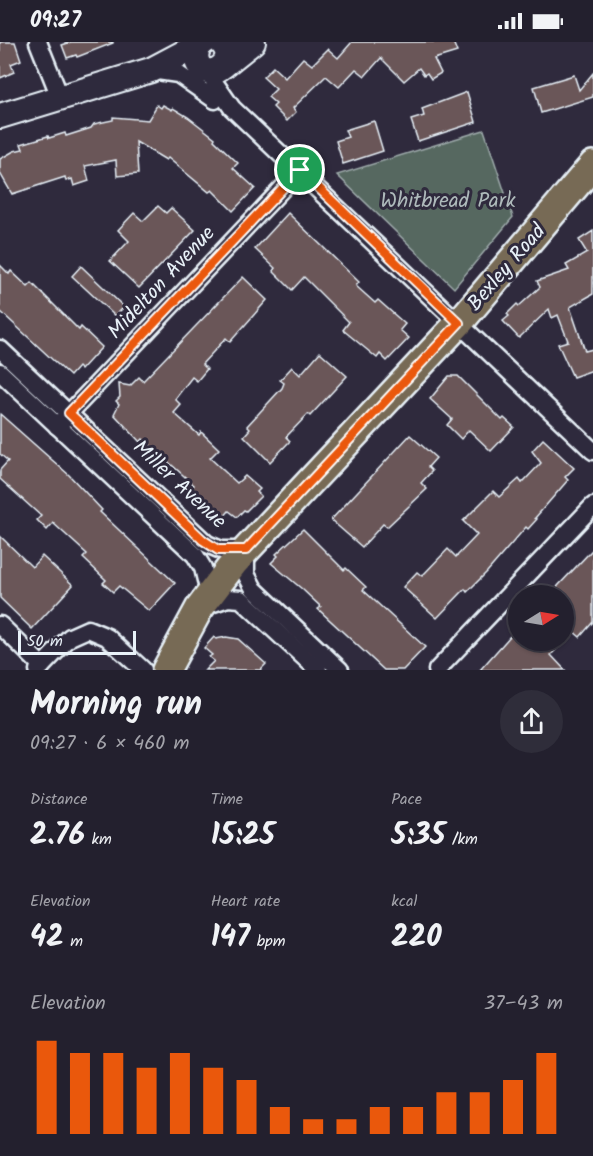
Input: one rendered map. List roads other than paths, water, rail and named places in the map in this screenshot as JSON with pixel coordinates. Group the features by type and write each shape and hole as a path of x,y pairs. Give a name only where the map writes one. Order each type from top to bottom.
{"main road":[{"path":"211,55 232,42"},
{"path":"0,116 253,42"},
{"name":"Bexley Road","path":"166,670 204,601 246,550 459,323 593,165"}],"street":[{"path":"38,42 60,97"},
{"path":"211,55 201,81 206,92 215,100"},
{"path":"211,55 214,82 232,108 300,170 593,451"},
{"path":"151,70 178,74 215,100 232,108"},
{"name":"Midelton Avenue","path":"57,426 300,170"},
{"name":"Miller Avenue","path":"0,349 207,544 220,550 246,550"},
{"name":"Miller Avenue","path":"0,372 195,555 203,568 204,601"},
{"path":"437,670 593,506"},
{"path":"246,550 246,574 254,589 340,670"},
{"path":"204,601 241,599 318,670"},
{"path":"0,625 40,668 70,636 88,629 107,637 143,670"}],"park label":[{"name":"Whitbread Park","path":"448,201"}]}
